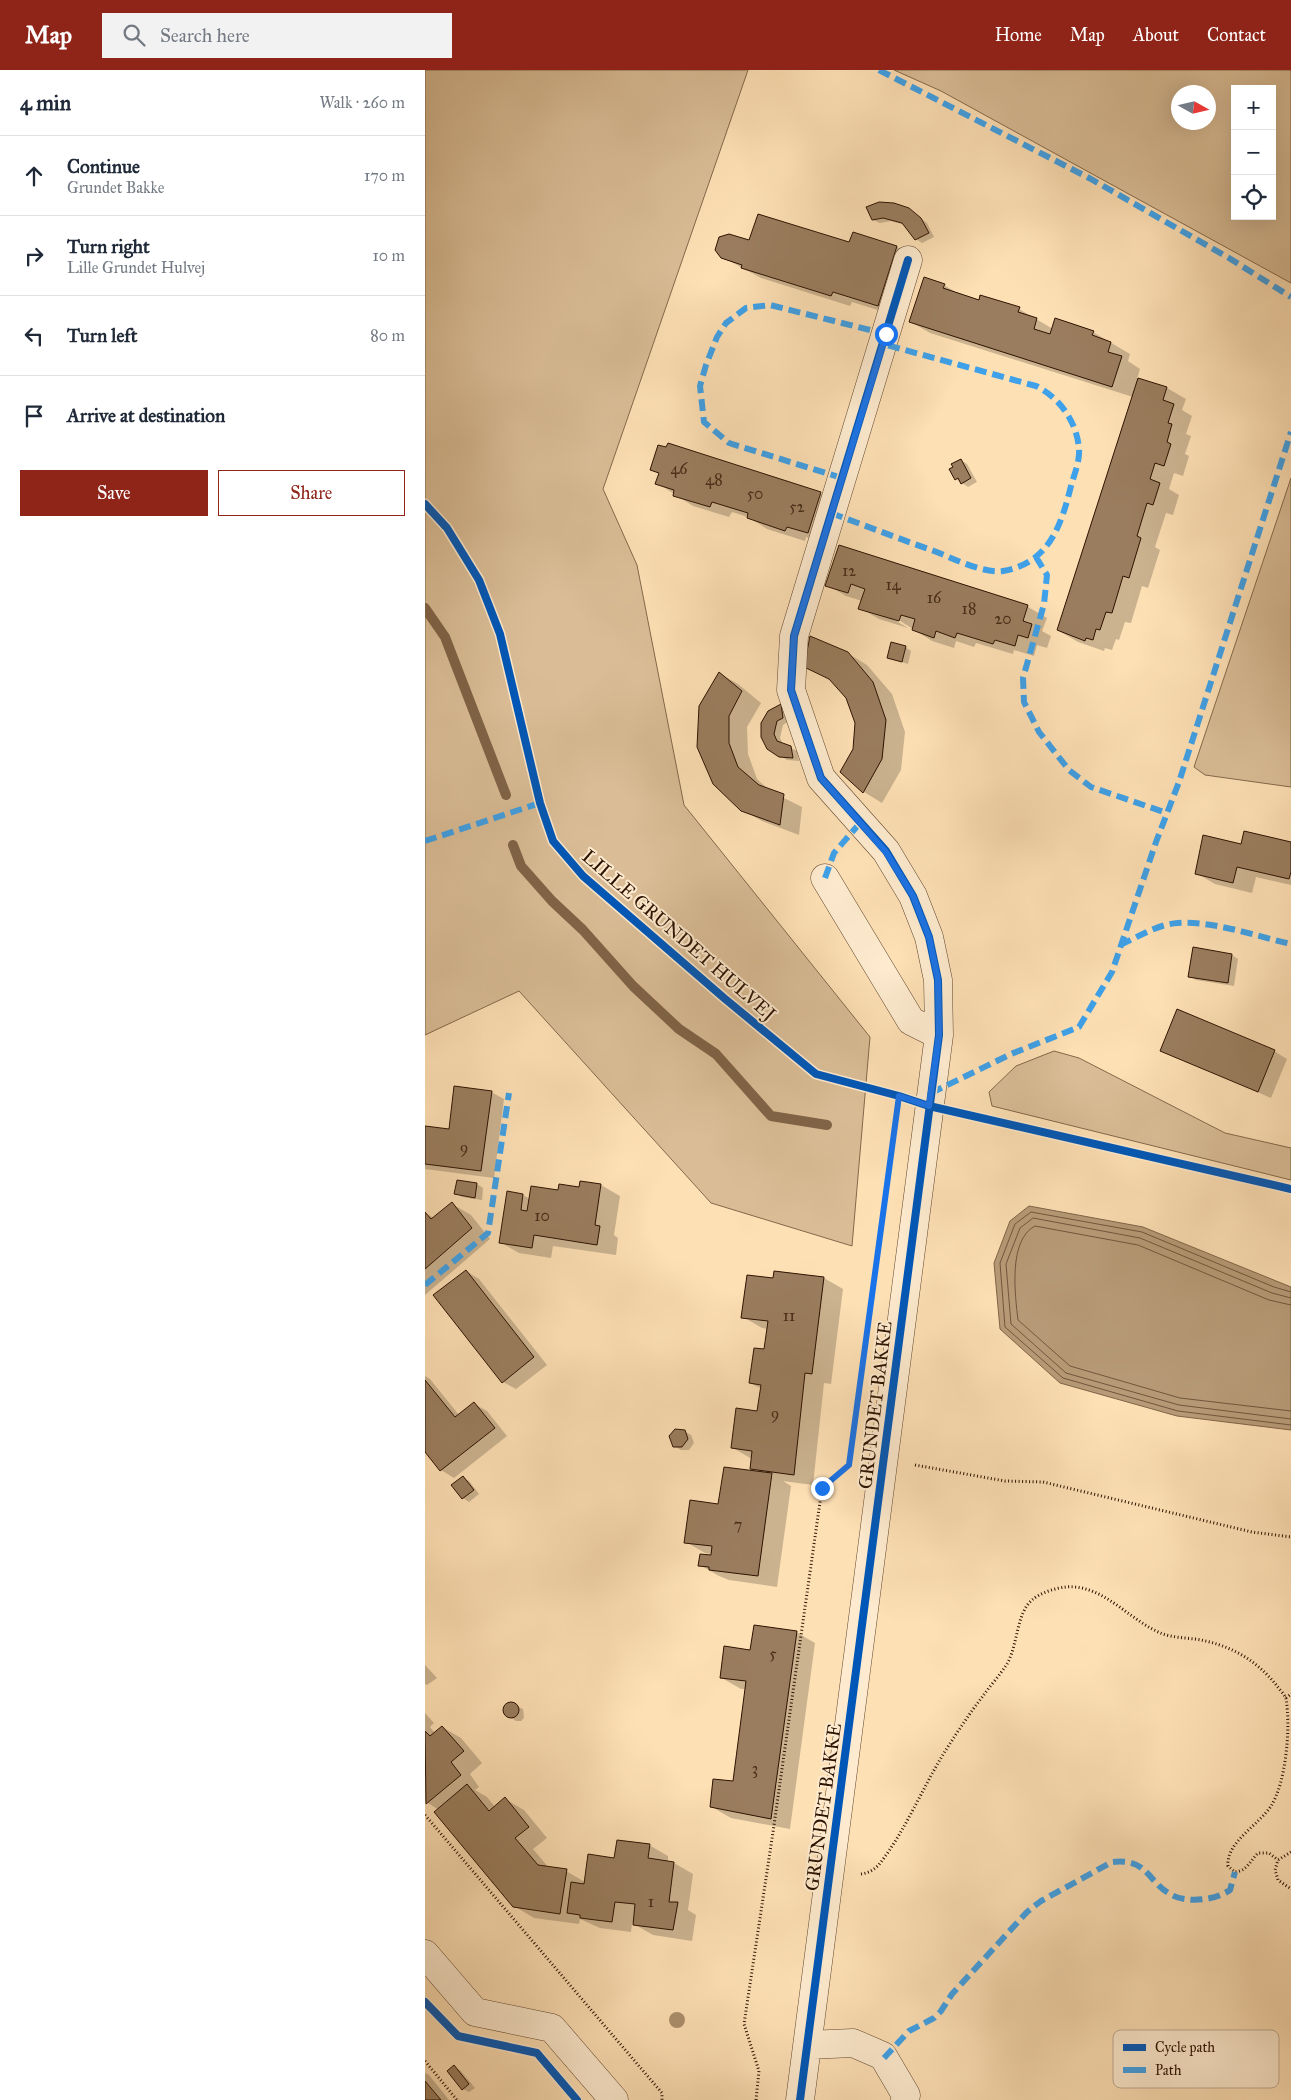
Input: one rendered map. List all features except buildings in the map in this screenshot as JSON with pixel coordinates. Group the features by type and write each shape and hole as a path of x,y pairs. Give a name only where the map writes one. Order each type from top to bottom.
{"street":[{"name":"GRUNDET BAKKE","path":"800,2100 939,1035 938,980 929,937 913,896 886,852 821,778 791,690 794,636 909,260"},
{"path":"825,878 911,1021 939,1035"},
{"path":"425,1954 475,2012 552,2028 614,2100"},
{"path":"808,2045 853,2043 883,2056 906,2095 905,2100"}],"path":[{"path":"756,2100 759,2071 744,2024 820,1498 822,1488 849,1465 851,1456"},
{"path":"885,1459 1005,1481 1043,1482 1252,1532 1291,1537"},
{"path":"830,1872 864,1874 879,1865 944,1753 1007,1664 1023,1615 1032,1601 1051,1590 1073,1587 1095,1591 1145,1625 1163,1634 1208,1641 1236,1651 1262,1670 1286,1698 1287,1747 1283,1782 1272,1805 1262,1819 1232,1848 1227,1861 1228,1866 1235,1872 1245,1870 1258,1853 1269,1853 1279,1860"},
{"path":"1286,1698 1291,1694"},
{"path":"425,1815 662,2093 662,2100"},
{"path":"1291,1852 1279,1860 1275,1870 1278,1880 1291,1889"},
{"path":"425,2061 457,2100"}],"shaded area":[{"path":"425,70 748,70 603,489 637,565 684,805 870,1037 852,1246 711,1203 519,991 425,1035"},
{"path":"894,70 1291,70 1291,283 941,91"},
{"path":"1291,478 1291,787 1205,775 1194,767"},
{"path":"1054,1051 1079,1058 1225,1133 1291,1148 1291,1180 992,1106 989,1092 1016,1066"}],"water":[{"path":"1029,1206 1143,1227 1291,1287 1291,1430 1177,1416 1060,1383 1000,1329 994,1263 1010,1221"}],"waterway":[{"path":"425,608 445,637 506,795"},
{"path":"513,845 521,866 552,901 583,930 633,986 679,1029 716,1054 771,1116 827,1125"}],"marked path":[{"path":"879,70 1091,179 1229,258 1291,297"},
{"path":"842,478 729,443 704,422 700,386 706,365 717,337 726,323 746,308 770,305 886,334"},
{"path":"831,513 968,565 995,571 1019,567 1032,560 1051,540 1063,515 1078,463 1079,449 1078,439 1071,420 1053,397 1036,386 883,344"},
{"path":"931,1093 1011,1054 1079,1027 1112,972 1156,842 1179,782 1291,432"},
{"path":"1036,557 1047,575 1044,604 1023,678 1024,702 1039,732 1069,770 1091,787 1167,813"},
{"path":"425,841 540,803"},
{"path":"825,878 834,853 860,823"},
{"path":"1120,945 1156,928 1178,923 1206,924 1291,944"},
{"path":"425,1285 488,1233 509,1093"},
{"path":"884,2058 909,2031 934,2018 941,2011 952,1994 1027,1912 1041,1901 1112,1862 1133,1863 1146,1872 1162,1889 1177,1897 1192,1900 1217,1896 1230,1890 1235,1872"}],"cycle path":[{"path":"800,2100 939,1035 938,980 929,937 913,896 886,851 821,778 791,690 794,636 908,260"},
{"name":"LILLE GRUNDET HULVEJ","path":"425,504 447,528 479,580 500,634 540,803 553,841 583,876 724,998 816,1074 929,1106 1291,1189"},
{"path":"425,2002 458,2036 537,2053 577,2100"}],"route":[{"path":"822,1488 849,1465 899,1096 929,1106 939,1035 938,980 929,937 913,896 886,852 821,778 791,690 794,636 886,334"}]}
